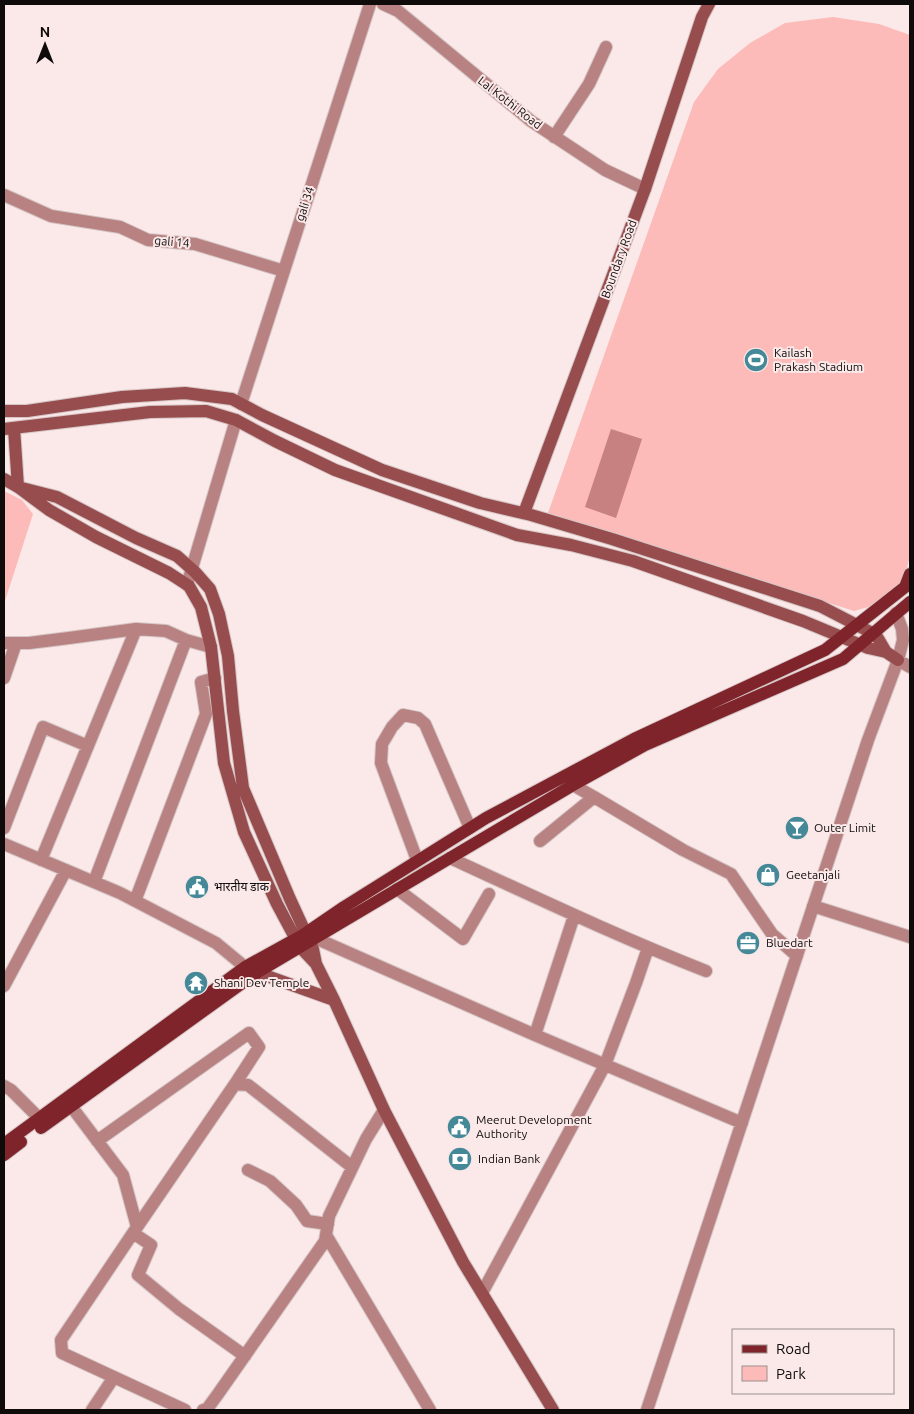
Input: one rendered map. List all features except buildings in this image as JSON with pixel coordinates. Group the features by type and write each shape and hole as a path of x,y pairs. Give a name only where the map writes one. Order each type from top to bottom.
{"main road":[{"path":"305,940 344,907 486,818 634,740 825,650 908,588 910,574"},
{"path":"4,1144 250,970 397,889 646,745 843,659 910,602"},
{"path":"4,1155 250,970"}],"street":[{"name":"gali 34","path":"241,404 370,4"},
{"name":"Lal Kothi Road","path":"383,4 398,12 531,121 605,170 645,189"},
{"name":"Boundary Road","path":"524,513 645,189 702,17 709,4"},
{"path":"554,137 589,84 606,46"},
{"name":"gali 14","path":"4,195 50,216 120,227 148,240 195,244 284,271"},
{"path":"4,412 27,411 122,397 185,393 232,399 262,415 382,470 480,503 524,513 612,538 820,606 876,635 886,652"},
{"path":"18,487 9,428 150,412 206,411 236,420 335,470 517,535 571,545 633,561 803,621 868,648 886,652 910,668"},
{"path":"187,585 236,420"},
{"path":"4,479 49,510 80,528 169,573 187,585 200,607 211,647 224,763 244,832 277,904 313,949 316,964 384,1110 463,1262 554,1410"},
{"path":"18,487 57,497 136,538 177,556 210,590 219,614 228,656 243,788 290,899 305,940 742,1123"},
{"path":"646,1410 868,740 898,660 903,640 902,629 896,613"},
{"path":"4,678 10,643 69,638 136,629 166,631 186,640 211,647"},
{"path":"41,860 136,629"},
{"path":"94,882 186,640"},
{"path":"135,900 206,714 201,682 215,678"},
{"path":"417,860 381,763 382,744 392,727 403,715 418,718 425,724 470,828"},
{"path":"4,828 43,727 88,746"},
{"path":"573,786 683,850 730,874 772,934 797,956"},
{"path":"540,841 594,797"},
{"path":"4,844 135,900 216,943 250,970 334,1000"},
{"path":"450,858 574,916 706,971"},
{"path":"4,986 66,870"},
{"path":"397,889 463,939 490,894"},
{"path":"813,906 910,937"},
{"path":"535,1035 574,916"},
{"path":"482,1293 605,1065 648,948"},
{"path":"97,1141 249,1033 258,1047 235,1084 61,1340 62,1353 185,1410"},
{"path":"235,1084 248,1085 352,1167"},
{"path":"4,1086 11,1090 39,1118"},
{"path":"71,1106 123,1175 135,1230 151,1245 138,1275 179,1309 245,1356"},
{"path":"203,1410 207,1409 325,1241 329,1216 366,1139 384,1110"},
{"path":"248,1170 270,1181 296,1205 307,1221 327,1229 430,1410"},
{"path":"92,1410 114,1377"}],"green space":[{"name":"Kailash Prakash Stadium","path":"833,17 879,24 910,35 910,556 904,579 886,602 854,611 548,513 694,102 718,69 750,43 785,23"},
{"path":"4,491 22,500 33,514 4,604"}],"shaded area":[{"path":"611,429 642,439 616,518 585,507"}],"place":[{"name":"Kailash Prakash Stadium","path":"756,360"},
{"name":"Outer Limit","path":"797,828"},
{"name":"Geetanjali","path":"768,875"},
{"name":"भारतीय डाक","path":"197,887"},
{"name":"Bluedart","path":"748,943"},
{"name":"Shani Dev Temple","path":"196,983"},
{"name":"Meerut Development Authority","path":"459,1127"},
{"name":"Indian Bank","path":"460,1159"}]}
